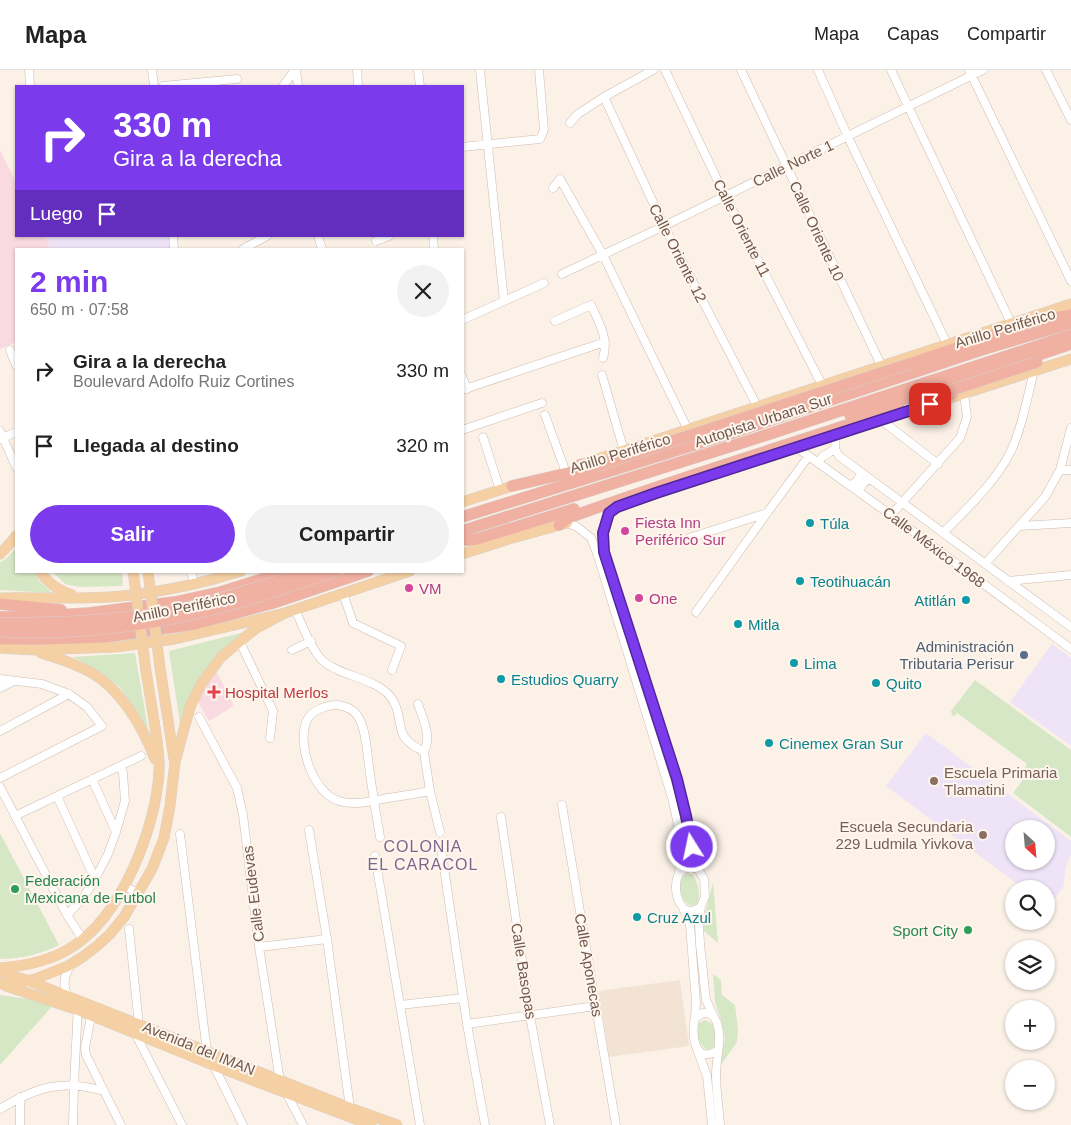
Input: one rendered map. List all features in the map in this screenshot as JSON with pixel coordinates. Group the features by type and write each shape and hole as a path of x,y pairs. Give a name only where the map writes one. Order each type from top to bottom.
{"highway":[{"path":"506,488 596,466 1037,321 1071,315"},
{"name":"Anillo Periférico","path":"464,516 729,434 982,350 1071,323"},
{"name":"Autopista Urbana Sur","path":"464,521 1071,329"},
{"name":"Autopista Urbana Sur","path":"464,530 764,436 1071,335"},
{"path":"464,538 1071,345"},
{"path":"464,539 483,538 652,491 672,481 772,450 1028,365 1071,345"},
{"path":"933,403 1006,366"},
{"path":"580,465 602,462 666,445 729,434"},
{"path":"562,524 568,518 600,504 658,482 672,481"},
{"name":"Anillo Periférico","path":"0,617 90,613 175,602 221,592 282,573"},
{"path":"0,623 86,621 137,616 172,610 244,592 304,573"},
{"path":"0,631 73,630 115,627 165,620 227,606 330,573"},
{"name":"Anillo Periférico","path":"0,639 42,640 105,637 194,624 273,603 362,573"},
{"path":"0,604 90,613"},
{"path":"0,646 68,643 105,637"}],"main road":[{"path":"464,501 624,451 1071,304"},
{"path":"464,553 617,507 652,491 1071,359"},
{"path":"0,554 15,537"},
{"path":"42,573 51,584 64,592 92,597"},
{"path":"0,968 29,964 50,958 68,950 83,940 91,933 113,905 144,845 154,812 159,771 157,742 133,573"},
{"path":"148,573 160,668 175,762"},
{"path":"0,598 122,596 167,590 233,573"},
{"path":"0,646 35,650 116,647 175,639 290,611 404,573"},
{"path":"0,984 29,981 75,962 110,934 124,917 152,869 164,838 175,762 190,707 201,684 221,657 255,630 290,611"},
{"path":"35,650 92,673 116,692 138,724 151,748 159,771"},
{"name":"Avenida del IMAN","path":"0,972 29,981 68,997 78,1006"},
{"name":"Avenida del IMAN","path":"0,984 92,1011 137,1029 213,1065 286,1093 348,1112"},
{"name":"Avenida del IMAN","path":"137,1029 207,1052 280,1080 366,1121 397,1125"}],"street":[{"path":"29,70 30,85"},
{"path":"152,70 154,85"},
{"path":"284,85 296,70"},
{"path":"296,70 298,85"},
{"path":"357,70 358,85"},
{"path":"418,70 420,85"},
{"path":"480,70 504,301"},
{"path":"464,147 540,139 544,130 539,70"},
{"path":"570,123 578,114 604,97 653,70"},
{"name":"Calle Oriente 11","path":"665,70 725,196 822,385"},
{"name":"Calle Oriente 10","path":"742,70 881,365"},
{"path":"818,70 947,344"},
{"path":"891,70 1011,323"},
{"name":"Calle Norte 1","path":"562,274 909,107 971,73 983,70"},
{"path":"1046,70 1071,120"},
{"path":"971,73 1071,281"},
{"path":"174,85 237,79"},
{"name":"Calle Oriente 12","path":"604,97 664,226 757,406"},
{"path":"552,188 560,179 603,255 688,430"},
{"path":"245,248 262,237"},
{"path":"464,319 544,283"},
{"path":"556,321 591,305 605,342 606,350 603,358"},
{"path":"464,389 605,342"},
{"path":"10,350 15,362"},
{"path":"943,533 992,482 1010,452 1020,426 1034,371"},
{"path":"602,375 624,451"},
{"path":"891,515 960,438 967,417 964,393"},
{"path":"464,429 542,403"},
{"path":"545,415 565,470"},
{"path":"881,420 938,464"},
{"path":"985,564 1045,497 1060,470 1071,428"},
{"path":"15,432 1,436 15,465"},
{"path":"818,463 822,457 835,449 836,434"},
{"path":"483,437 506,488"},
{"name":"Calle México 1968","path":"796,447 1071,649"},
{"name":"Calle México 1968","path":"835,449 839,456 860,472 1070,626"},
{"path":"696,612 808,457"},
{"path":"1060,470 1071,470"},
{"path":"850,485 856,483 860,472"},
{"path":"859,492 860,487 870,478"},
{"path":"617,507 609,513 596,533 597,553 676,815 681,850 676,890 690,926 696,1003 693,1035 707,1076 712,1125"},
{"path":"689,538 767,512"},
{"path":"1019,526 1071,523"},
{"path":"562,524 576,526 596,533 604,552 677,779 698,870 704,879 705,897 701,906 699,925 700,944 706,1000 718,1027 716,1074 720,1125"},
{"path":"192,573 194,583"},
{"path":"1008,581 1071,575"},
{"path":"343,594 353,623 401,646 392,670"},
{"path":"290,611 323,661 333,668 378,687 389,694 395,704 402,733 415,747 424,752"},
{"path":"292,650 311,641"},
{"path":"240,642 273,712 270,738"},
{"path":"0,679 42,684 69,694 87,707 102,726 0,778"},
{"path":"0,688 16,680"},
{"path":"639,690 642,683 648,688"},
{"path":"0,731 69,694"},
{"path":"418,704 427,730 428,745 424,752 430,791 440,832"},
{"path":"380,837 374,800 367,750 360,719 354,711 345,706 333,705 313,713 308,718 306,726 305,749 312,774 326,793 340,801 361,803 374,800 430,791"},
{"name":"Calle Eudevas","path":"199,716 237,788 243,815 259,948 280,1080 303,1125"},
{"path":"16,816 141,756"},
{"path":"67,915 83,898 95,879 108,854 116,832 125,801 123,772 120,766"},
{"path":"92,779 116,832"},
{"path":"0,787 67,915 83,940"},
{"path":"57,796 95,879"},
{"name":"Calle Aponecas","path":"562,805 616,1125"},
{"name":"Calle Basopas","path":"501,817 530,1016 550,1125"},
{"path":"309,830 327,939 348,1112"},
{"path":"180,834 207,1052 243,1125"},
{"path":"442,854 467,1024 485,1125"},
{"path":"375,856 420,1125"},
{"path":"679,873 690,867 698,870"},
{"path":"124,886 138,893"},
{"path":"682,908 692,911 701,906"},
{"path":"129,929 137,1029 182,1125"},
{"path":"259,948 327,939"},
{"path":"68,997 64,986 65,977 68,968 75,962"},
{"path":"400,1006 463,998"},
{"path":"73,1125 78,1006"},
{"path":"467,1024 596,1006"},
{"path":"92,1011 85,1048 86,1055 121,1125"},
{"path":"695,1018 702,1013 710,1014 714,1017"},
{"path":"76,1047 85,1048"},
{"path":"697,1050 707,1055 718,1050"},
{"path":"0,1109 44,1088 74,1085 104,1091"},
{"path":"20,1098 20,1125"}],"shaded area":[{"path":"0,150 15,180 15,237 45,237 50,248 15,248 15,342 0,349"},
{"path":"45,237 169,237 171,248 50,248"},
{"path":"1052,644 1071,658 1071,746 1010,702"},
{"name":"Hospital Merlos","path":"216,671 234,706 209,721 197,700"},
{"path":"926,733 1043,820 1005,820 1005,870 1055,870 1055,829 1071,841 1071,854 1066,867 1063,887 1055,898 1055,880 1012,880 886,786"},
{"path":"680,980 689,1046 609,1057 599,991"}],"green space":[{"path":"15,549 15,573 35,573 39,581 52,593 0,590 0,562 6,559"},
{"path":"54,573 122,573 123,586 80,587 65,584"},
{"path":"245,632 226,646 212,661 185,706 181,730 169,651"},
{"path":"135,653 150,740 123,691 102,674 73,657"},
{"path":"975,680 1071,750 1071,837 1055,825 1055,820 1049,820 1013,793 1029,772 1025,768 1027,764 957,713 954,717 951,711"},
{"name":"Federación Mexicana de Futbol","path":"0,833 59,945 30,955 0,959"},
{"path":"692,874 698,885 699,895 698,903 691,906 682,897 680,881 684,875"},
{"path":"713,882 718,943 704,931 703,922"},
{"path":"713,974 721,980 722,995 735,1005 738,1030 737,1042 720,1066 725,1038 715,1002"},
{"path":"0,995 55,1003 0,1065"},
{"path":"705,1020 713,1024 715,1036 714,1047 707,1050 700,1042 697,1024"}],"place":[{"name":"Túla","path":"810,523"},
{"name":"Fiesta Inn Periférico Sur","path":"625,531"},
{"name":"Teotihuacán","path":"800,581"},
{"name":"VM","path":"409,588"},
{"name":"One","path":"639,598"},
{"name":"Atitlán","path":"966,600"},
{"name":"Mitla","path":"738,624"},
{"name":"Administración Tributaria Perisur","path":"1024,655"},
{"name":"Lima","path":"794,663"},
{"name":"Estudios Quarry","path":"501,679"},
{"name":"Quito","path":"876,683"},
{"name":"Hospital Merlos","path":"214,692"},
{"name":"Cinemex Gran Sur","path":"769,743"},
{"name":"Escuela Primaria Tlamatini","path":"934,781"},
{"name":"Escuela Secundaria 229 Ludmila Yivkova","path":"983,835"},
{"name":"Federación Mexicana de Futbol","path":"15,889"},
{"name":"Cruz Azul","path":"637,917"},
{"name":"Sport City","path":"968,930"}],"district":[{"name":"COLONIA EL CARACOL","path":"423,855"}],"route":[{"path":"692,847 677,779 604,552 603,533 609,513 617,507 656,493 930,404"}]}
